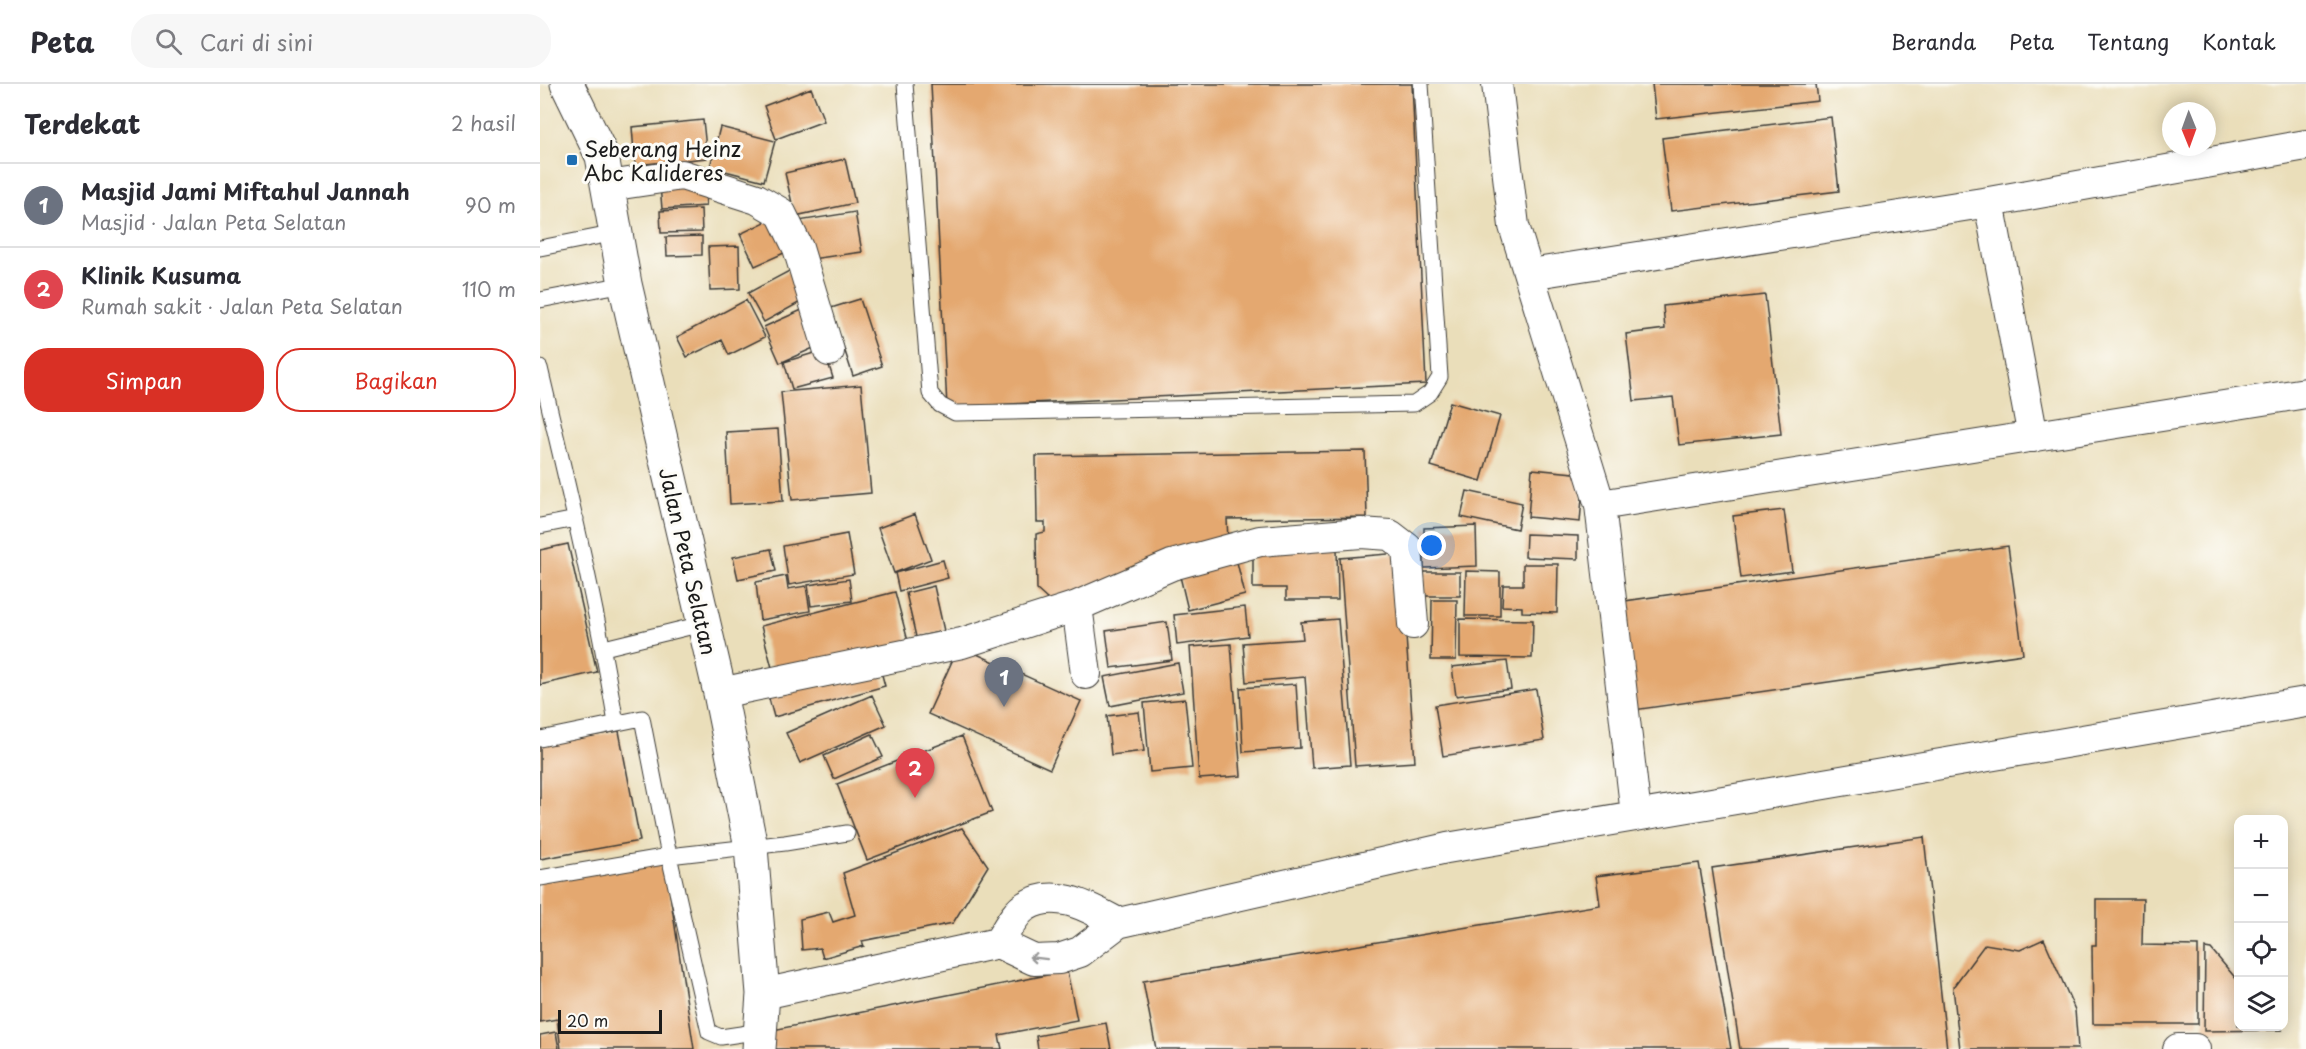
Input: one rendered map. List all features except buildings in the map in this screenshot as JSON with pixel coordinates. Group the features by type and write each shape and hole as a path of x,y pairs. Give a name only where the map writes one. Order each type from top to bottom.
{"main road":[{"name":"Jalan Peta Selatan","path":"567,84 602,156 625,285 702,624 720,693 751,847 763,994 760,1040"}],"street":[{"path":"1497,84 1515,226 1600,505 1636,815"},
{"path":"1530,274 1989,202 2306,145"},
{"path":"608,186 682,175 757,199 781,213 798,248 829,351"},
{"path":"1989,202 2033,437"},
{"path":"1600,505 2306,393"},
{"path":"720,693 962,643 1077,606 1172,565 1260,541 1361,533 1390,535 1407,548 1413,624"},
{"path":"1077,606 1086,674"},
{"path":"763,994 998,943 1034,960 1059,959 1080,952 1118,923 1448,848 2306,702"},
{"path":"998,943 1025,906 1046,900 1072,899 1118,923"},
{"path":"2178,1049 2194,1049"}],"lane":[{"path":"905,84 930,393 940,405 955,413 1414,404 1430,393 1440,377 1421,84"},
{"path":"540,248 616,232"},
{"path":"540,300 625,285"},
{"path":"540,368 576,519 616,723"},
{"path":"540,526 576,519"},
{"path":"603,648 702,624"},
{"path":"540,739 642,718 669,856 709,1032 723,1043 760,1040"},
{"path":"540,878 669,856 847,833"}],"place":[{"name":"Seberang Heinz Abc Kalideres","path":"572,160"},
{"name":"Masjid Jami Miftahul Jannah","path":"1004,707"},
{"name":"Klinik Kusuma","path":"915,798"}]}
